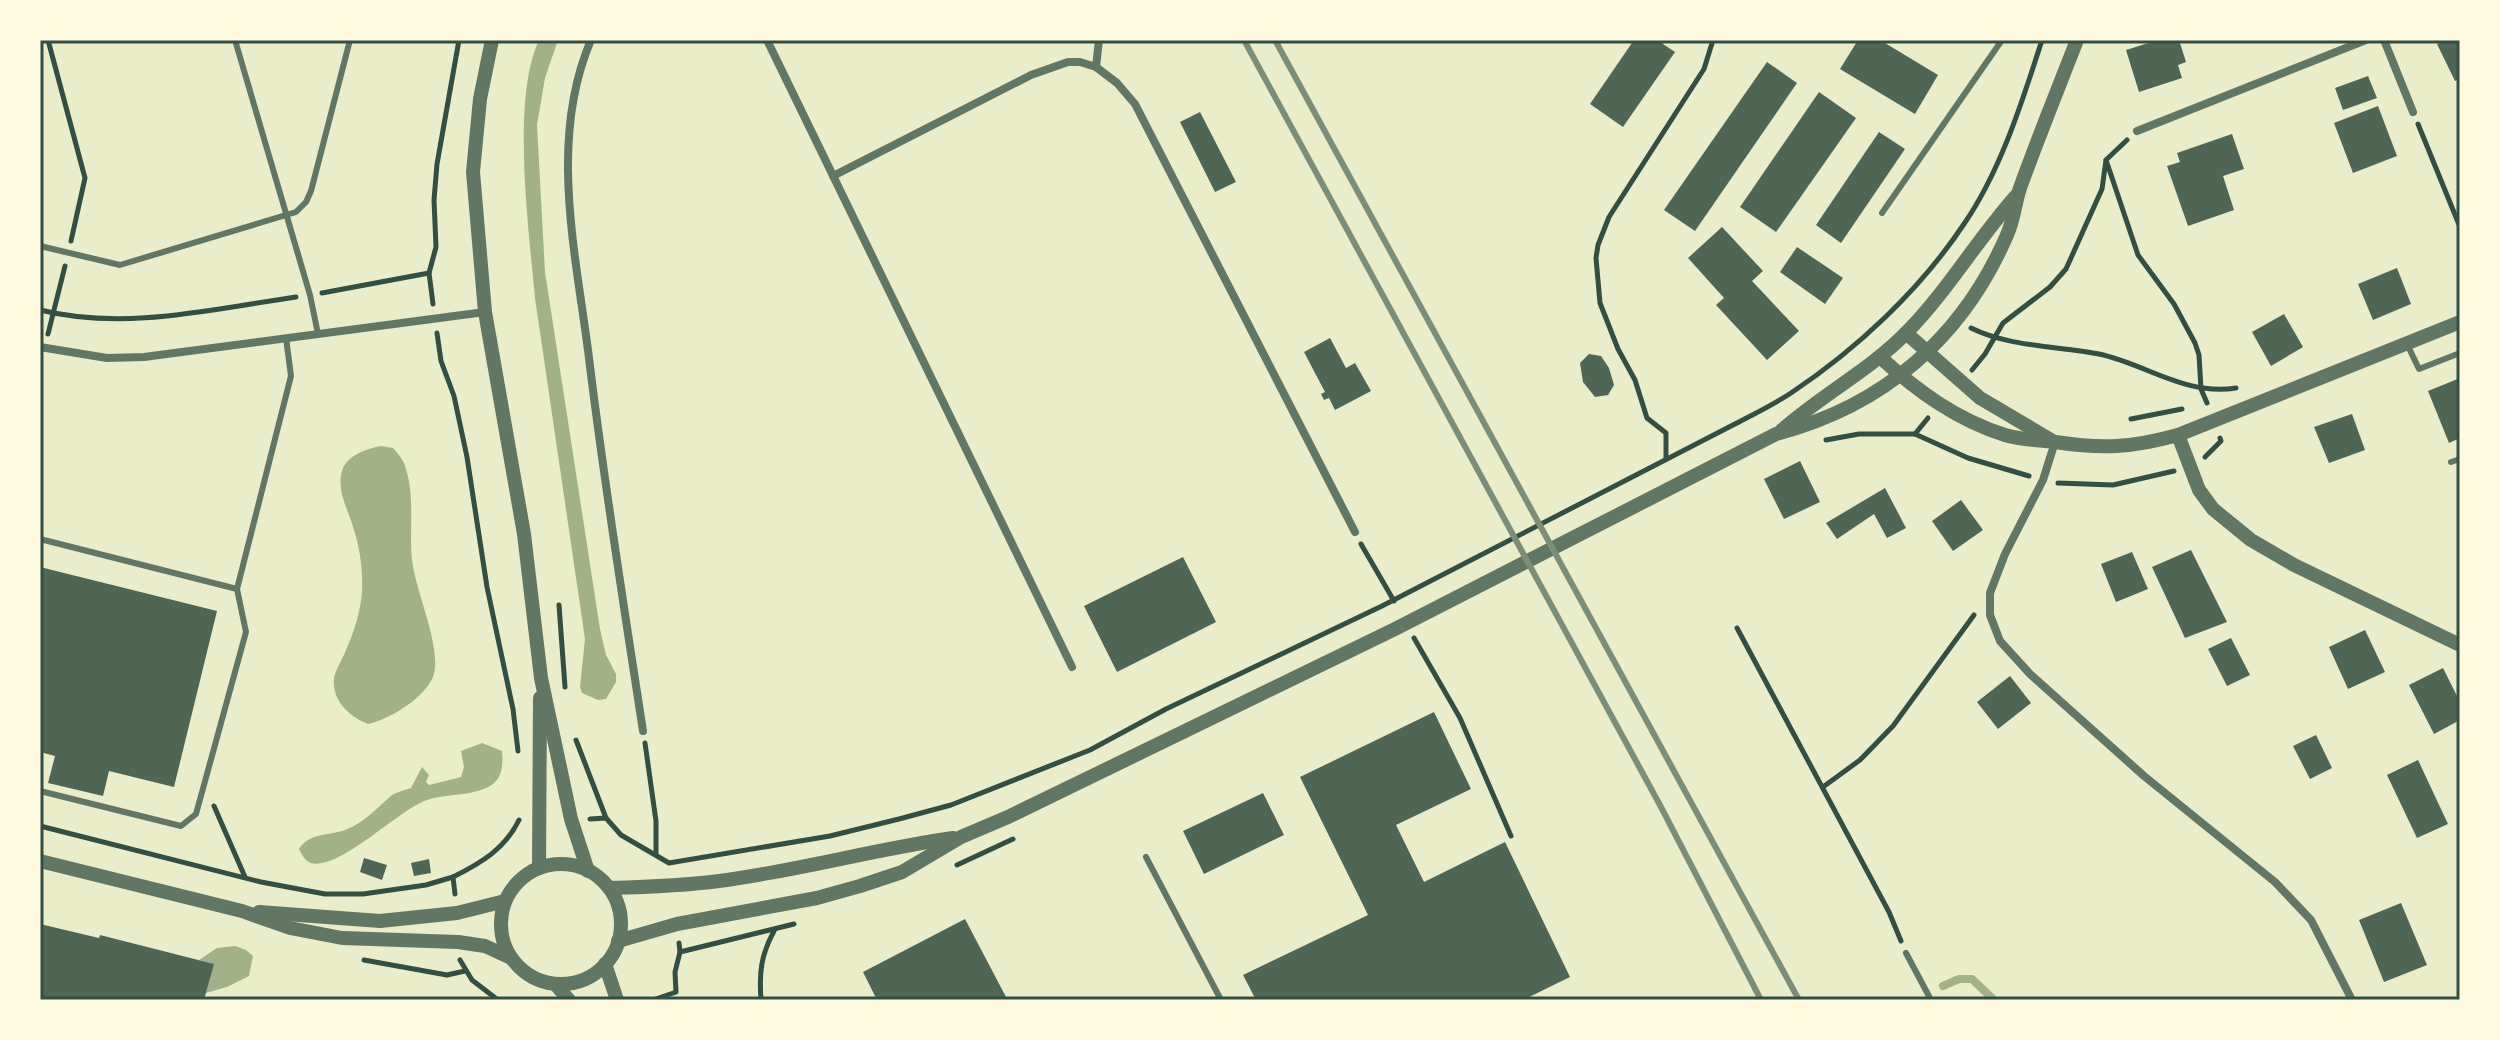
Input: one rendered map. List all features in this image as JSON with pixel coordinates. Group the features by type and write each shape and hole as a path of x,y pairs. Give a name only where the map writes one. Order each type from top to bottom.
{"street":[{"path":"492,40 480,99 473,172 485,312 524,534 541,678 571,819 588,871"},
{"path":"591,40 581,64 571,111 567,150 570,202 601,459 643,731"},
{"path":"767,40 1072,667"},
{"path":"1096,67 1099,40"},
{"path":"1776,434 1810,425 1875,392 1928,353 1959,318 1988,274 2009,232 2018,193 2077,40"},
{"path":"2137,131 2366,40"},
{"path":"2384,40 2413,112"},
{"path":"833,176 1031,75 1068,62 1096,67 1117,83 1135,104 1355,532"},
{"path":"618,941 688,922 817,898 902,872 961,837 1401,627 1718,465 1776,434 1880,357 1937,299 1992,223 2018,193"},
{"path":"42,347 107,358 144,357 485,312"},
{"path":"1880,357 1938,405 1967,420 2008,436 2105,448 2149,443 2178,435 2460,322"},
{"path":"1906,333 1980,398 2055,442"},
{"path":"2178,435 2199,490 2213,509 2251,540 2294,565 2460,645"},
{"path":"2055,442 2043,480 2005,554 1990,593 1990,615 2004,647 2144,776 2275,882 2311,920 2352,1000"},
{"path":"539,868 541,678"},
{"path":"609,888 671,887 721,881 893,847 961,837"},
{"path":"40,861 242,911 290,928 342,938 458,942 485,946 511,958 523,971 538,980 555,984 574,983 591,976 605,964 618,941 621,922 609,888 588,871 572,865 555,864 525,876 513,887 505,901 501,930 511,958"},
{"path":"242,911 380,921 457,913 505,901"},
{"path":"605,964 617,1000"},
{"path":"555,984 569,1000"}],"lane":[{"path":"235,40 310,295 318,334"},
{"path":"40,246 120,265 296,212 311,191 350,40"},
{"path":"1882,213 2002,40"},
{"path":"40,181 40,189"},
{"path":"40,791 181,826 196,814 246,632 237,589 291,376 286,338"},
{"path":"2407,344 2419,369 2460,353"},
{"path":"2451,462 2460,459"},
{"path":"40,539 237,589"},
{"path":"1146,857 1221,1000"},
{"path":"1906,953 1931,1000"}],"path":[{"path":"42,347 69,253 85,178 48,40"},
{"path":"459,40 437,164 434,200 436,247 429,273 441,361 454,396 467,457 487,587 513,709 519,756"},
{"path":"1666,459 1666,433 1647,418 1635,380 1603,311 1595,272 1596,258 1609,217 1704,69 1713,40"},
{"path":"576,738 606,818 621,835 669,863 830,836 951,805 1090,750 1166,709 1382,606 1790,394 1859,339 1918,284 1965,223 1990,178 2028,84 2042,40"},
{"path":"2413,112 2460,227"},
{"path":"1996,337 2003,323 2050,287 2066,269 2102,189 2106,160 2137,131"},
{"path":"2106,160 2138,255 2174,304 2195,343 2199,355 2201,389"},
{"path":"40,310 72,318 128,320 310,295 429,273"},
{"path":"1918,284 1937,299"},
{"path":"1959,318 1974,330 1996,337 2103,355 2190,388 2243,387"},
{"path":"2131,419 2180,410 2206,400"},
{"path":"1820,441 1859,434 1915,434"},
{"path":"1355,532 1399,611"},
{"path":"1823,787 1860,760 1893,726 1990,593"},
{"path":"559,605 567,699"},
{"path":"1401,627 1460,718 1511,836"},
{"path":"1737,628 1889,912 1906,953"},
{"path":"643,731 656,821 656,853"},
{"path":"203,791 217,811 245,878"},
{"path":"40,826 245,878 325,894 363,894 426,885 453,877 496,852 519,822 521,809"},
{"path":"571,819 606,818"},
{"path":"453,877 457,913"},
{"path":"761,1000 758,971 774,931"},
{"path":"458,942 461,966 472,980 498,1000"},
{"path":"680,952 675,972 676,992 680,1000"},
{"path":"653,1000 676,992"}],"shaded area":[{"path":"539,40 558,40 545,78 537,125 545,272 600,629 606,655 616,674 616,682 606,699 598,700 582,693 580,687 585,639 529,238 524,130 531,65"},
{"path":"381,446 393,448 406,469 410,491 412,560 435,662 434,674 424,691 397,712 368,724 343,707 334,686 335,675 357,621 362,591 359,552 342,493 341,478 344,465 353,457"},
{"path":"482,743 502,751 501,773 493,784 478,791 427,800 337,858 311,863 303,856 299,849 309,840 352,827 392,795 411,788 422,767 429,775 426,782 429,785 461,777 464,767 461,751"},
{"path":"235,946 253,956 249,976 206,993 213,964 199,960 217,948"}],"building":[{"path":"1634,40 1657,40 1675,52 1623,127 1590,104"},
{"path":"1858,40 1880,40 1938,75 1915,114 1840,69"},
{"path":"2158,40 2179,40 2186,62 2178,65 2182,78 2139,92 2126,50"},
{"path":"2460,40 2460,79 2455,81 2437,44"},
{"path":"1767,62 1797,83 1695,231 1664,210"},
{"path":"2368,76 2377,98 2343,110 2335,88"},
{"path":"1819,92 1856,118 1776,232 1740,207"},
{"path":"2378,106 2397,156 2353,173 2334,123"},
{"path":"1200,112 1236,182 1215,192 1180,122"},
{"path":"1879,132 1905,149 1841,243 1816,225"},
{"path":"2232,134 2244,169 2223,176 2234,210 2188,226 2167,166 2180,162 2177,153"},
{"path":"1722,227 1763,271 1752,281 1799,331 1767,360 1716,305 1724,298 1688,258"},
{"path":"1797,247 1843,278 1825,304 1780,272"},
{"path":"2397,268 2411,304 2373,320 2358,284"},
{"path":"2284,314 2303,347 2271,366 2252,332"},
{"path":"1330,338 1346,368 1355,363 1371,391 1335,410 1329,398 1324,400 1321,394 1325,392 1304,352"},
{"path":"1589,354 1601,356 1609,368 1614,385 1608,395 1595,397 1583,382 1580,363"},
{"path":"2460,378 2460,438 2449,443 2428,391"},
{"path":"2352,414 2365,450 2329,463 2314,427"},
{"path":"1800,461 1820,502 1784,519 1764,479"},
{"path":"1885,488 1906,528 1887,538 1874,514 1837,539 1826,523"},
{"path":"1961,500 1983,530 1953,551 1932,521"},
{"path":"2191,550 2227,622 2185,638 2152,567"},
{"path":"2132,552 2148,589 2116,602 2101,564"},
{"path":"1183,557 1216,622 1117,672 1084,606"},
{"path":"40,567 217,611 174,787 109,771 103,796 48,783 55,756 40,752"},
{"path":"2365,630 2385,672 2348,689 2329,647"},
{"path":"2231,638 2250,675 2227,686 2208,649"},
{"path":"2443,668 2460,702 2460,720 2434,734 2409,685"},
{"path":"2010,676 2031,703 1998,729 1977,702"},
{"path":"1434,712 1471,789 1396,825 1424,882 1505,842 1570,977 1523,1000 1256,1000 1243,975 1368,915 1300,777"},
{"path":"2316,735 2332,768 2310,779 2293,746"},
{"path":"2418,760 2448,824 2417,838 2387,775"},
{"path":"1263,793 1284,835 1204,874 1183,831"},
{"path":"364,858 387,865 382,880 360,872"},
{"path":"429,859 431,873 414,876 411,863"},
{"path":"2401,903 2427,965 2384,982 2359,920"},
{"path":"965,919 1006,997 1001,1000 877,1000 863,972"},
{"path":"40,924 99,938 100,935 214,964 204,1000 40,1000"}],"waterway":[{"path":"1943,986 1959,979 1972,979 1994,1000"}],"railway":[{"path":"1244,40 1661,807 1761,1000"},
{"path":"1275,40 1799,1000"}]}
